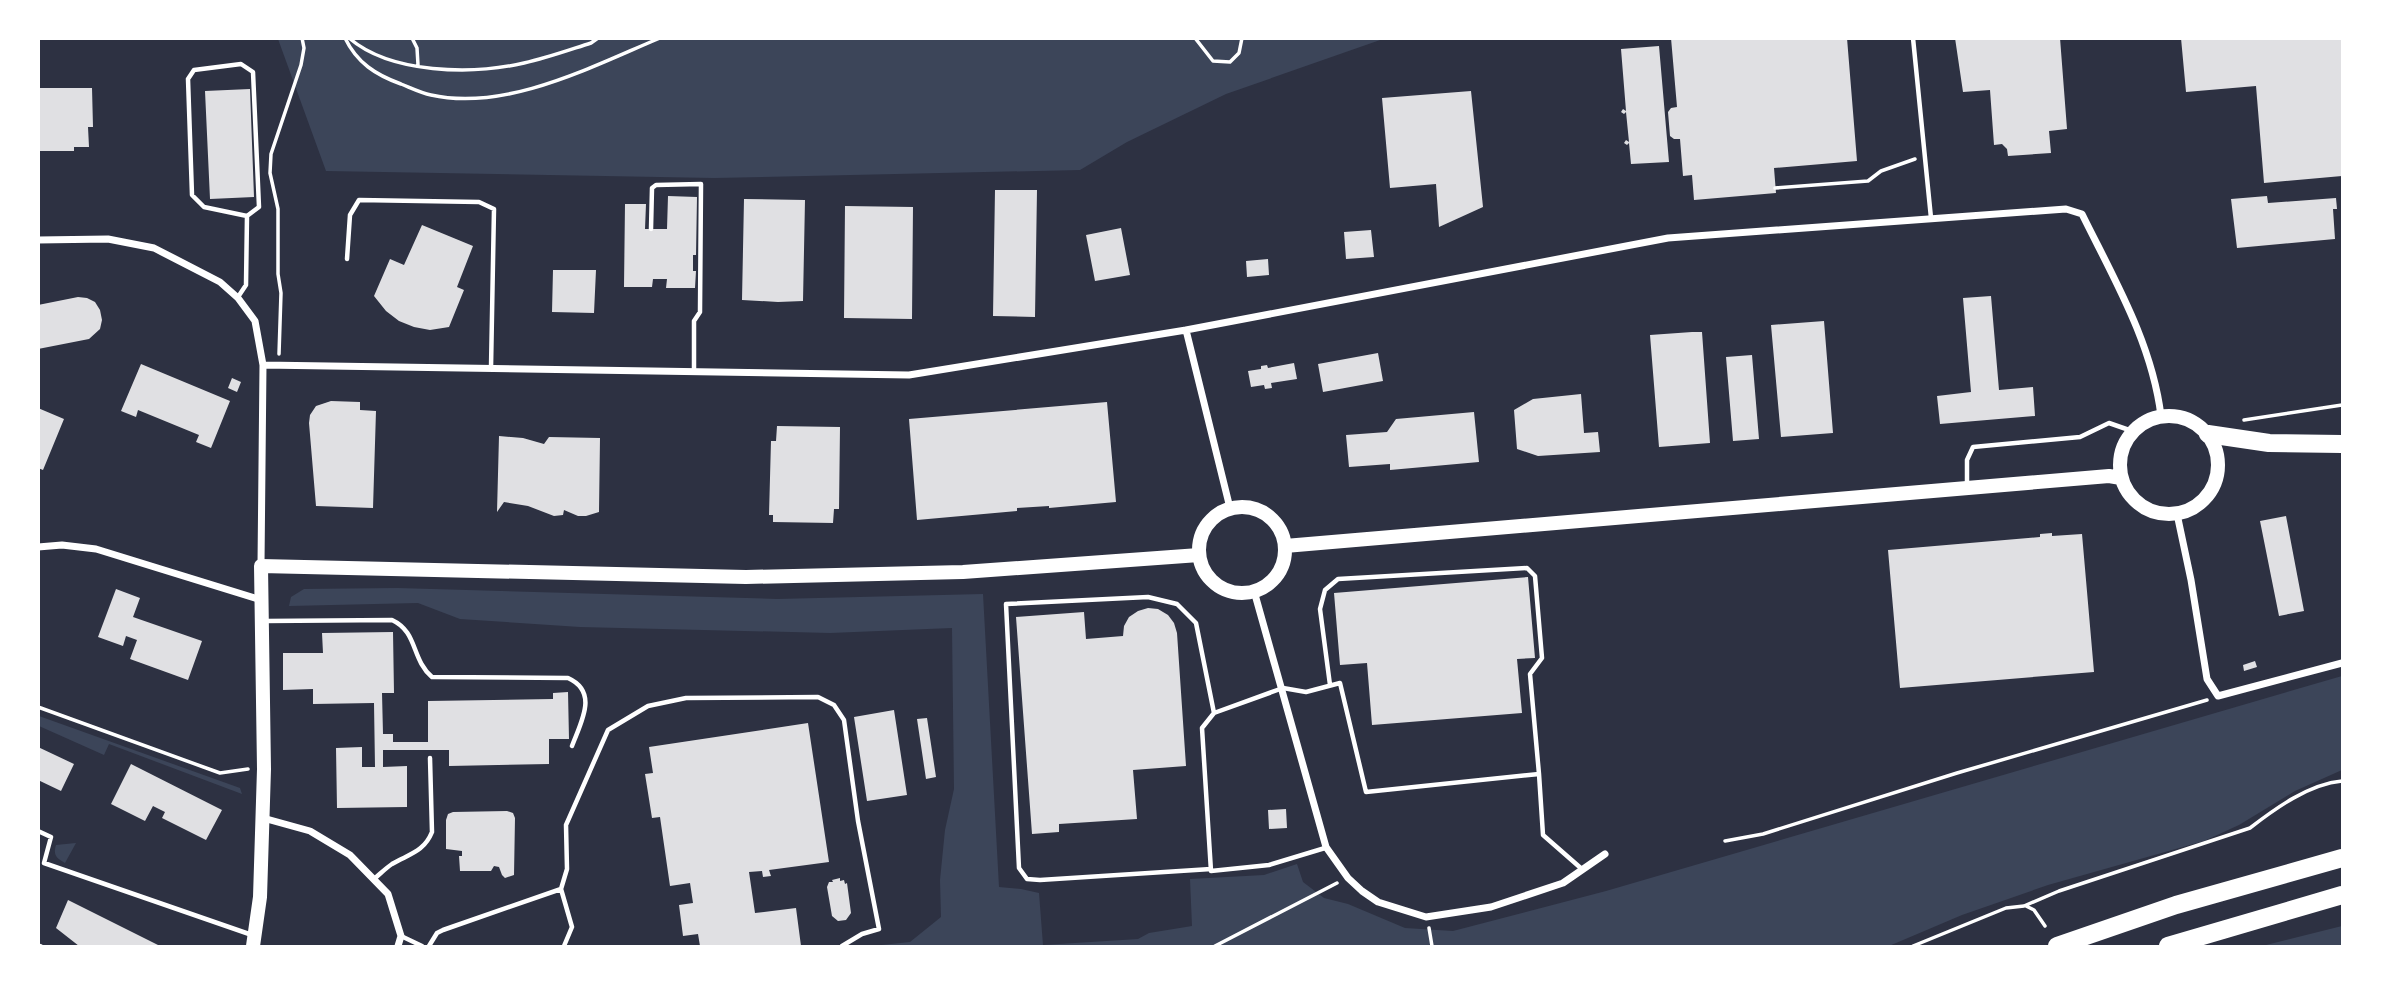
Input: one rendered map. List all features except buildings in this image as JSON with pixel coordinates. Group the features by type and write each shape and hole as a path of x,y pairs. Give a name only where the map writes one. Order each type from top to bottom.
{"highway":[{"path":"2208,434 2269,443 2343,444"},
{"path":"2057,947 2176,905 2342,854"},
{"path":"2168,947 2343,895"}],"main road":[{"path":"2161,416 2189,419 2201,426 2216,449 2219,466 2216,483 2207,498 2193,509 2177,514 2159,513 2142,506 2129,494 2121,478 2123,445 2133,431 2146,421 2161,416"},
{"path":"1285,546 1967,488 2121,478"},
{"path":"1245,506 1260,510 1272,519 1281,531 1285,546 1284,561 1278,574 1268,585 1254,592 1224,590 1212,581 1203,569 1199,555 1202,531 1209,520 1230,508 1245,506"},
{"path":"255,942 260,897 264,769 261,566 746,577 963,572 1199,555"}],"street":[{"path":"262,365 909,375 1186,330 1668,238 2066,209 2082,214 2148,353 2161,416"},
{"path":"38,240 108,239 154,248 220,282 238,298 256,321 262,365 261,566"},
{"path":"1186,330 1230,508"},
{"path":"2177,514 2207,679 2218,696 2343,663"},
{"path":"38,547 62,545 96,549 261,600"},
{"path":"1254,592 1326,847 1348,878 1362,891 1378,902 1426,917 1491,907 1563,883 1605,855"},
{"path":"262,818 310,831 350,855 388,894 401,936 398,947"}],"lane":[{"path":"1913,38 1931,219"},
{"path":"241,64 253,72 259,207 247,216 204,206 192,195 188,79 194,70 241,64"},
{"path":"651,229 652,188 656,185 701,184 700,312 694,321 694,372"},
{"path":"347,259 349,215 359,200 479,201 494,209 491,369"},
{"path":"238,298 246,285 247,216"},
{"path":"1967,488 1967,460 1973,447 2080,437 2109,423 2133,431"},
{"path":"1331,685 1320,609 1325,590 1338,579 1527,568 1535,576 1542,658 1530,674 1543,835 1583,870"},
{"path":"1214,713 1196,623 1177,604 1148,597 1006,604 1019,868 1027,879 1269,865 1326,847"},
{"path":"261,621 392,620 402,625 411,638 422,668 432,677 568,678 575,681 586,694 587,704 572,746"},
{"path":"1211,869 1202,728 1214,713 1283,688 1306,692 1340,683 1366,792 1539,774"},
{"path":"564,947 572,927 562,889 566,869 566,825 607,730 648,706 686,698 818,697 834,705 844,720 858,821 879,929 862,934 842,947"},
{"path":"374,879 391,865 416,853 428,842 432,832 430,758"},
{"path":"38,831 51,837 44,863 216,925 255,942"},
{"path":"429,947 437,933 443,930 562,889"},
{"path":"401,936 422,947"}],"path":[{"path":"280,366 278,209 270,173 271,155 301,65 304,48 302,38"},
{"path":"347,38 364,66 386,78 430,95 477,98 499,96 558,80 660,38"},
{"path":"347,38 373,55 443,70 524,64 592,43 598,38"},
{"path":"412,38 417,48 418,65"},
{"path":"1195,38 1213,61 1230,62 1238,53 1242,38"},
{"path":"1775,188 1868,181 1881,171 1924,155"},
{"path":"2239,421 2343,405"},
{"path":"1726,841 1763,834 2218,696"},
{"path":"38,707 220,773 264,769"},
{"path":"1913,947 2006,908 2024,906 2059,891 2250,828 2271,812 2300,796 2331,782 2343,781"},
{"path":"1215,947 1348,878"},
{"path":"2024,906 2034,910 2045,926"},
{"path":"1426,917 1432,947"}],"shaded area":[{"path":"278,39 1383,39 1226,94 1127,142 1080,170 714,178 326,171"},
{"path":"397,588 777,599 983,594 999,887 1039,893 1043,945 1138,939 1149,933 1192,926 1190,879 1264,875 1297,864 1303,882 1324,898 1348,904 1405,928 1453,931 1606,891 2342,676 2342,770 2295,791 2239,825 2204,841 2048,885 1962,915 1889,946 872,946 910,942 941,917 940,880 945,830 954,789 952,628 830,633 580,627 460,619 418,603 289,606 291,597 304,589"},
{"path":"39,716 240,788 242,794 109,744 104,755 39,726"},
{"path":"76,843 65,863 56,856 56,845"},
{"path":"2342,926 2342,945 2339,946 2262,946"}]}
